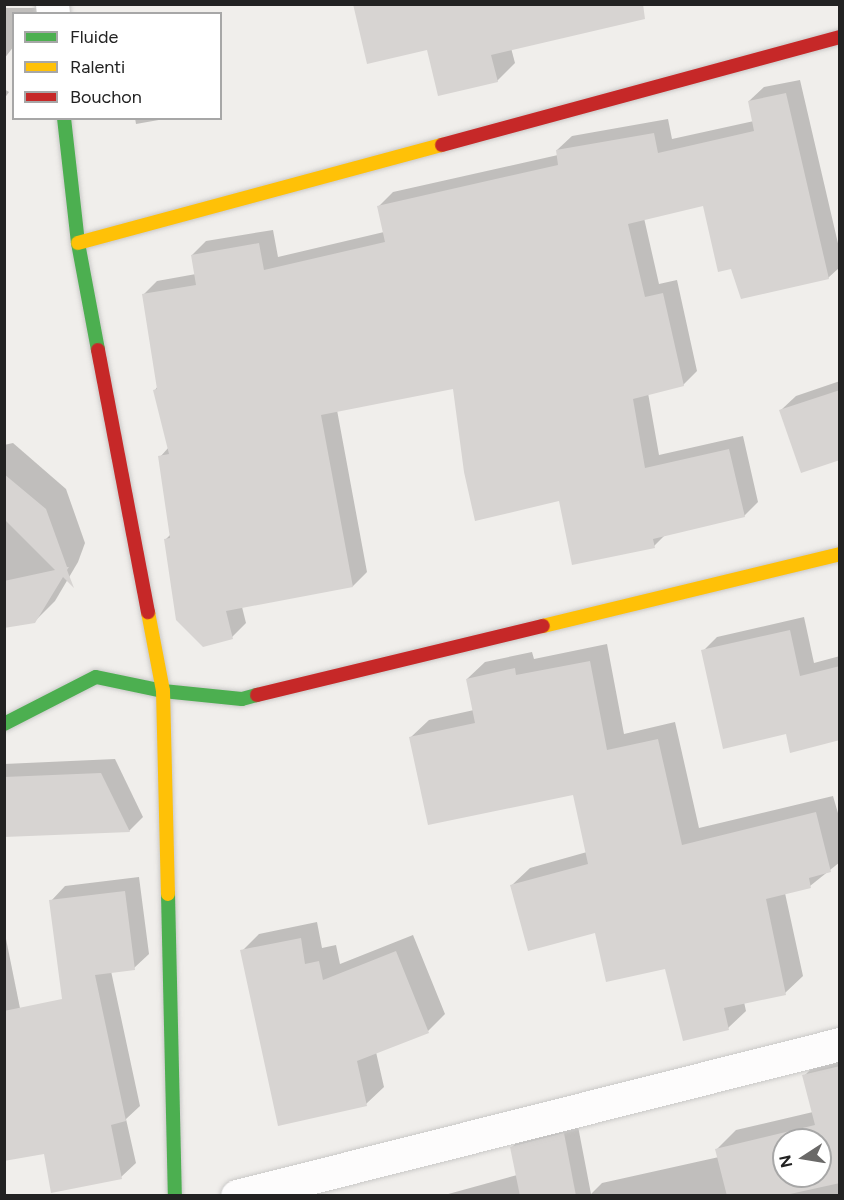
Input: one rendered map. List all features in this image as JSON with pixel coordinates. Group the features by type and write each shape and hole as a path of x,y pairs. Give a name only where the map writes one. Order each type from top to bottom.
{"street":[{"path":"78,243 840,36"},
{"path":"64,120 78,243 162,691 175,1196"},
{"path":"4,724 96,678 162,691 242,699 840,554"},
{"path":"237,1196 840,1044"}],"building":[{"path":"353,4 643,4 645,19 491,55 498,82 438,96 427,50 367,64"},
{"path":"786,93 829,279 741,299 731,269 718,272 703,206 628,224 645,297 663,293 684,386 633,399 645,468 729,449 745,517 653,539 655,548 572,565 559,501 475,521 464,472 453,389 321,415 353,587 226,611 233,639 203,647 176,620 164,539 170,538 158,456 169,454 153,390 157,389 142,294 196,285 191,255 259,243 264,270 385,242 377,206 558,165 556,150 654,133 658,153 754,131 748,101"},
{"path":"840,390 840,460 801,473 779,410"},
{"path":"4,474 46,509 67,567 69,567 67,570 74,588 63,577 35,623 4,628 4,581 55,570 4,519"},
{"path":"790,630 800,676 840,666 840,740 790,753 786,734 723,749 701,650"},
{"path":"590,661 607,750 658,739 682,845 816,812 831,872 809,878 811,888 766,899 786,995 724,1008 729,1030 683,1041 665,969 606,982 595,933 528,951 510,885 588,864 573,795 428,825 409,737 475,723 466,679 515,668 516,675"},
{"path":"101,773 130,832 4,837 4,777"},
{"path":"125,891 135,970 95,975 126,1121 111,1125 122,1179 51,1193 44,1154 4,1161 4,1011 62,999 49,900"},
{"path":"301,938 305,964 319,961 323,980 396,951 429,1033 357,1061 367,1106 278,1126 240,950"},
{"path":"840,1066 840,1183 832,1185 832,1128 802,1128 815,1125 802,1075"},
{"path":"564,1133 576,1196 520,1196 510,1147"},
{"path":"772,1135 772,1188 817,1188 781,1196 727,1196 715,1149"}],"traffic: fast":[{"path":"64,120 78,243 98,350"},
{"path":"4,724 96,677 163,691 242,699 257,695"},
{"path":"168,894 175,1196"}],"traffic: slow":[{"path":"78,243 442,145"},
{"path":"543,626 840,554"},
{"path":"148,612 163,691 168,894"}],"traffic: jam":[{"path":"442,145 840,37"},
{"path":"98,350 148,612"},
{"path":"257,695 543,626"}]}
